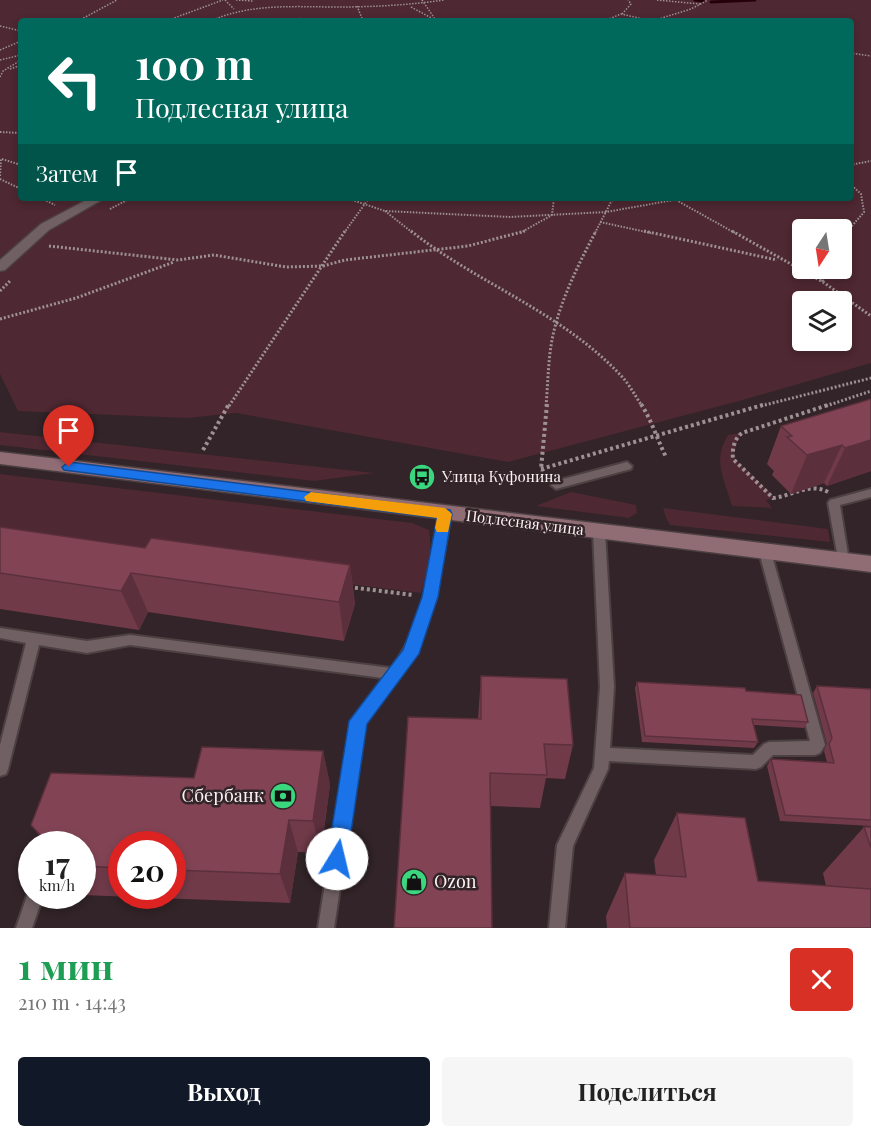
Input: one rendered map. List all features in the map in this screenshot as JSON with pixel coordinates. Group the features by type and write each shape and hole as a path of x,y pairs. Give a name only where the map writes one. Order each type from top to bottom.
{"main road":[{"name":"Подлесная улица","path":"0,459 871,564"}],"street":[{"path":"0,267 45,227 93,201"}],"lane":[{"path":"556,485 627,466"},
{"path":"843,561 834,503 871,493"},
{"path":"326,928 358,721 410,654 430,597 445,514"},
{"path":"557,928 565,844 601,769 607,687 598,604 599,532"},
{"path":"602,754 756,762 769,749 815,748 818,745 765,552"},
{"path":"0,633 87,647 130,640 394,674"},
{"path":"0,771 34,638"},
{"path":"24,928 31,909"}],"path":[{"path":"84,18 117,0"},
{"path":"174,18 224,0 234,9"},
{"path":"236,0 255,2"},
{"path":"422,0 434,18"},
{"path":"275,2 332,7 425,3 444,0"},
{"path":"611,18 621,14 631,4 628,0"},
{"path":"657,0 701,4"},
{"path":"662,18 691,9 708,0"},
{"path":"246,5 255,2"},
{"path":"381,4 415,7 432,18"},
{"path":"357,6 362,18"},
{"path":"216,18 240,7"},
{"path":"621,14 639,18"},
{"path":"0,26 18,30"},
{"path":"0,50 18,41"},
{"path":"854,54 871,56"},
{"path":"0,60 18,56"},
{"path":"0,77 2,72 18,62"},
{"path":"2,72 18,66"},
{"path":"0,132 18,133"},
{"path":"18,164 1,159 0,177 18,187"},
{"path":"854,164 871,161"},
{"path":"852,226 864,212 861,194 854,188"},
{"path":"101,214 125,201"},
{"path":"354,201 384,211 510,217 606,212 664,201"},
{"path":"203,450 230,403 366,201"},
{"path":"552,215 554,201"},
{"path":"556,485 541,469 552,341 580,261 612,201"},
{"path":"678,201 824,282 871,316"},
{"path":"384,211 435,250 557,322 624,379 651,420 655,436 666,457"},
{"path":"0,319 76,298 178,260 214,255 286,267 323,266 345,260 468,246 524,232 552,215"},
{"path":"600,222 781,260"},
{"path":"52,241 44,246 178,260"},
{"path":"0,291 15,276"},
{"path":"541,469 784,399 871,378"},
{"path":"838,501 820,486 773,498 733,459 731,454 736,437 742,433 871,391"},
{"path":"337,585 430,597"}],"shaded area":[{"path":"0,0 871,0 871,363 739,401 508,462 236,413 187,418 18,411 0,374"},
{"path":"0,432 374,473 314,481 0,445"},
{"path":"740,433 733,457 775,497 766,500 772,508 732,506 720,462 723,444 728,435"},
{"path":"0,474 412,523 429,530 430,554 427,570 421,593 0,541"},
{"path":"571,492 636,505 637,513 629,518 536,506"},
{"path":"663,508 828,529 830,542 670,525"}],"building":[{"path":"871,399 871,440 845,448 842,445 807,455 787,437 792,436 781,426"},
{"path":"0,527 145,548 151,538 350,565 339,602 131,573 121,591 0,573"},
{"path":"481,676 567,679 573,745 544,744 547,775 490,773 492,928 394,928 408,717 481,719"},
{"path":"637,682 745,688 746,691 801,695 808,722 752,719 758,742 645,736"},
{"path":"817,686 871,689 871,820 785,815 771,759 834,763 829,744 832,738"},
{"path":"202,747 323,751 313,821 289,820 280,874 186,871 186,831 108,831 108,867 96,867 96,831 37,831 31,825 51,773 194,778"},
{"path":"677,813 745,818 758,881 871,889 871,928 630,928 625,873 686,877"},
{"path":"864,827 871,827 871,848"}],"waterway":[{"path":"695,0 703,1"},
{"path":"711,2 755,0"}],"slow traffic":[{"path":"311,497 445,514 442,528"}],"place":[{"name":"Улица Куфонина","path":"422,477"},
{"name":"Сбербанк","path":"283,796"},
{"name":"Ozon","path":"414,882"}],"route":[{"path":"69,467 445,514 430,597 410,654 358,721 337,859"}]}
